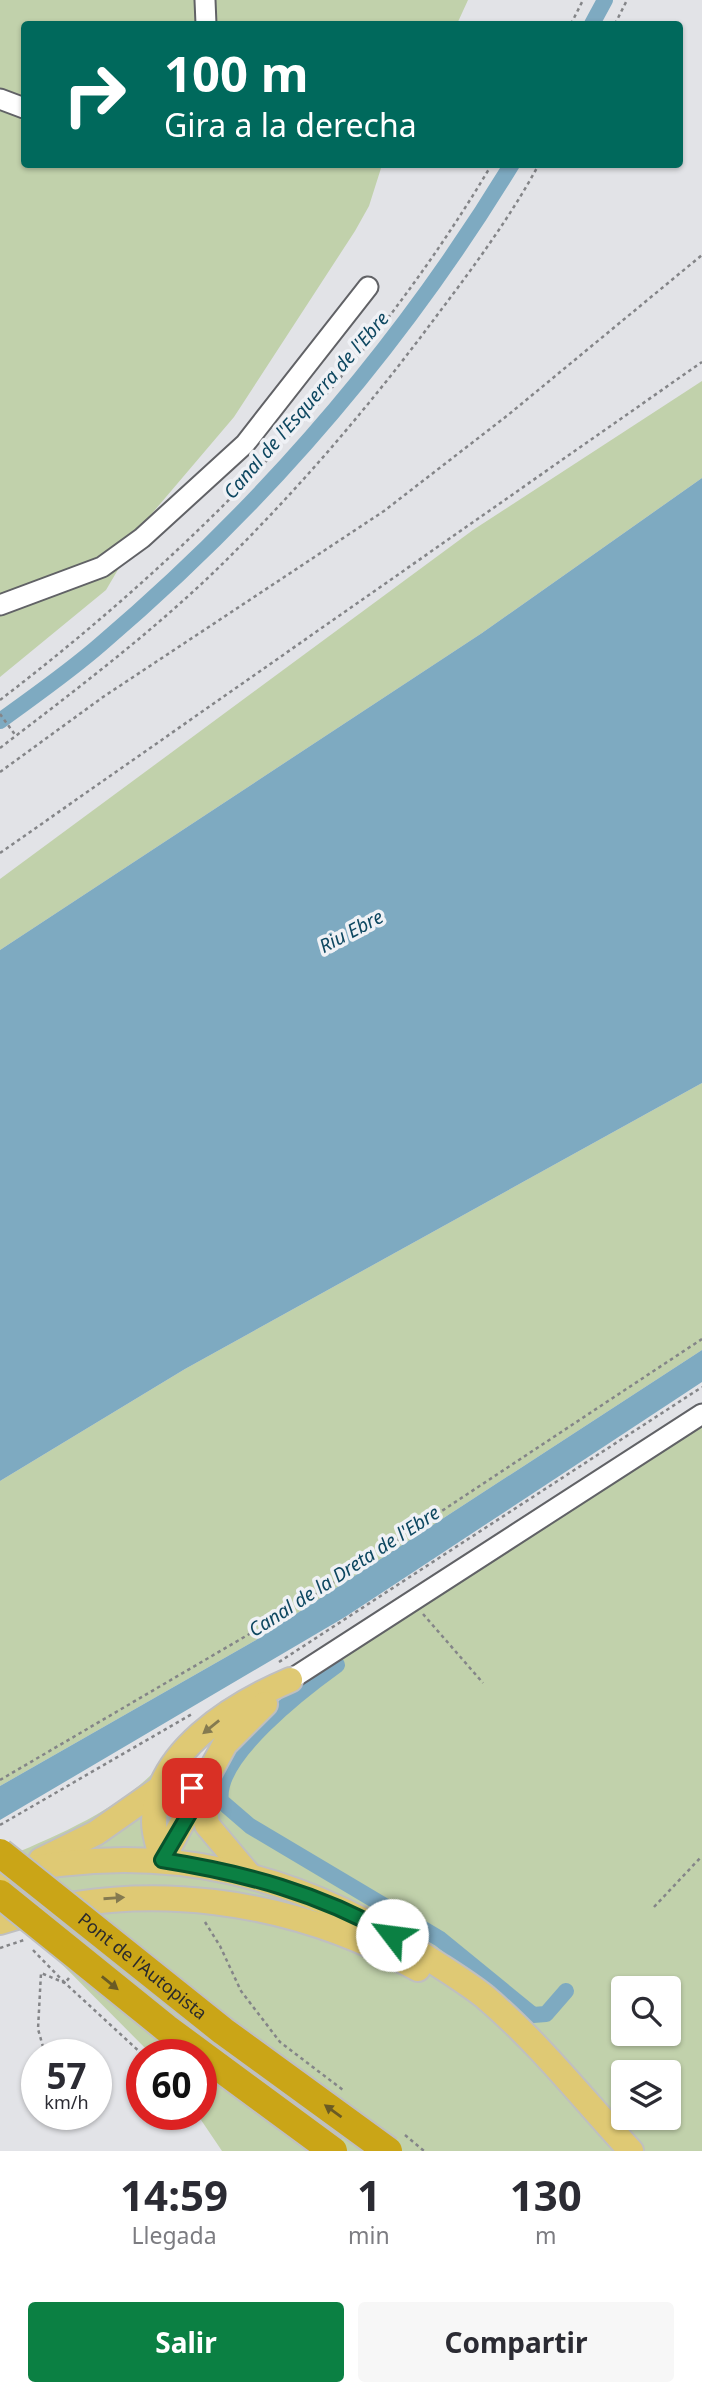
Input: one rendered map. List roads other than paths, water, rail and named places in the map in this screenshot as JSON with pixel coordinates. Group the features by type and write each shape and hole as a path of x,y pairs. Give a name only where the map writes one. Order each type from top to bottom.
{"highway":[{"name":"Pont de l'Autopista","path":"1,1874 223,2031 394,2141"},
{"name":"Pont de l'Autopista","path":"1,1874 166,2028 333,2151"}],"main road":[{"path":"162,1860 225,1744 280,1674"},
{"path":"162,1860 153,1823 163,1785 181,1756 211,1726 266,1690 280,1674"},
{"path":"207,1775 201,1794 207,1825 250,1876"},
{"path":"1,1874 96,1833 173,1779 190,1785 194,1797 192,1809"},
{"path":"1,1874 62,1865 162,1860 250,1876 312,1895 356,1914 462,1979 488,2000 537,2045 561,2076 631,2151"},
{"path":"0,1922 42,1908 114,1898 201,1900 262,1909 332,1928 370,1943 456,1993 539,2062 561,2076"},
{"path":"440,1966 456,1993"}],"street":[{"path":"205,0 206,21"},
{"path":"0,99 21,107"},
{"path":"0,605 103,567 142,538 245,444 368,287"},
{"path":"280,1674 412,1600 702,1414"}],"water":[{"name":"Riu Ebre","path":"702,478 702,1083 185,1369 0,1481 0,950 482,633"},
{"path":"702,1350 702,1382 345,1617 0,1820 0,1786 256,1640"}],"waterway":[{"name":"Canal de l'Esquerra de l'Ebre","path":"594,21 605,0"},
{"name":"Canal de l'Esquerra de l'Ebre","path":"0,721 64,674 161,591 273,479 326,421 424,296 509,168"},
{"path":"337,1665 284,1707 246,1745 232,1764 223,1783 221,1801 250,1826 440,1939 533,2015 546,2014 566,1991"}],"water label":[{"name":"Canal de la Dreta de l'Ebre","path":"344,1571"}]}
